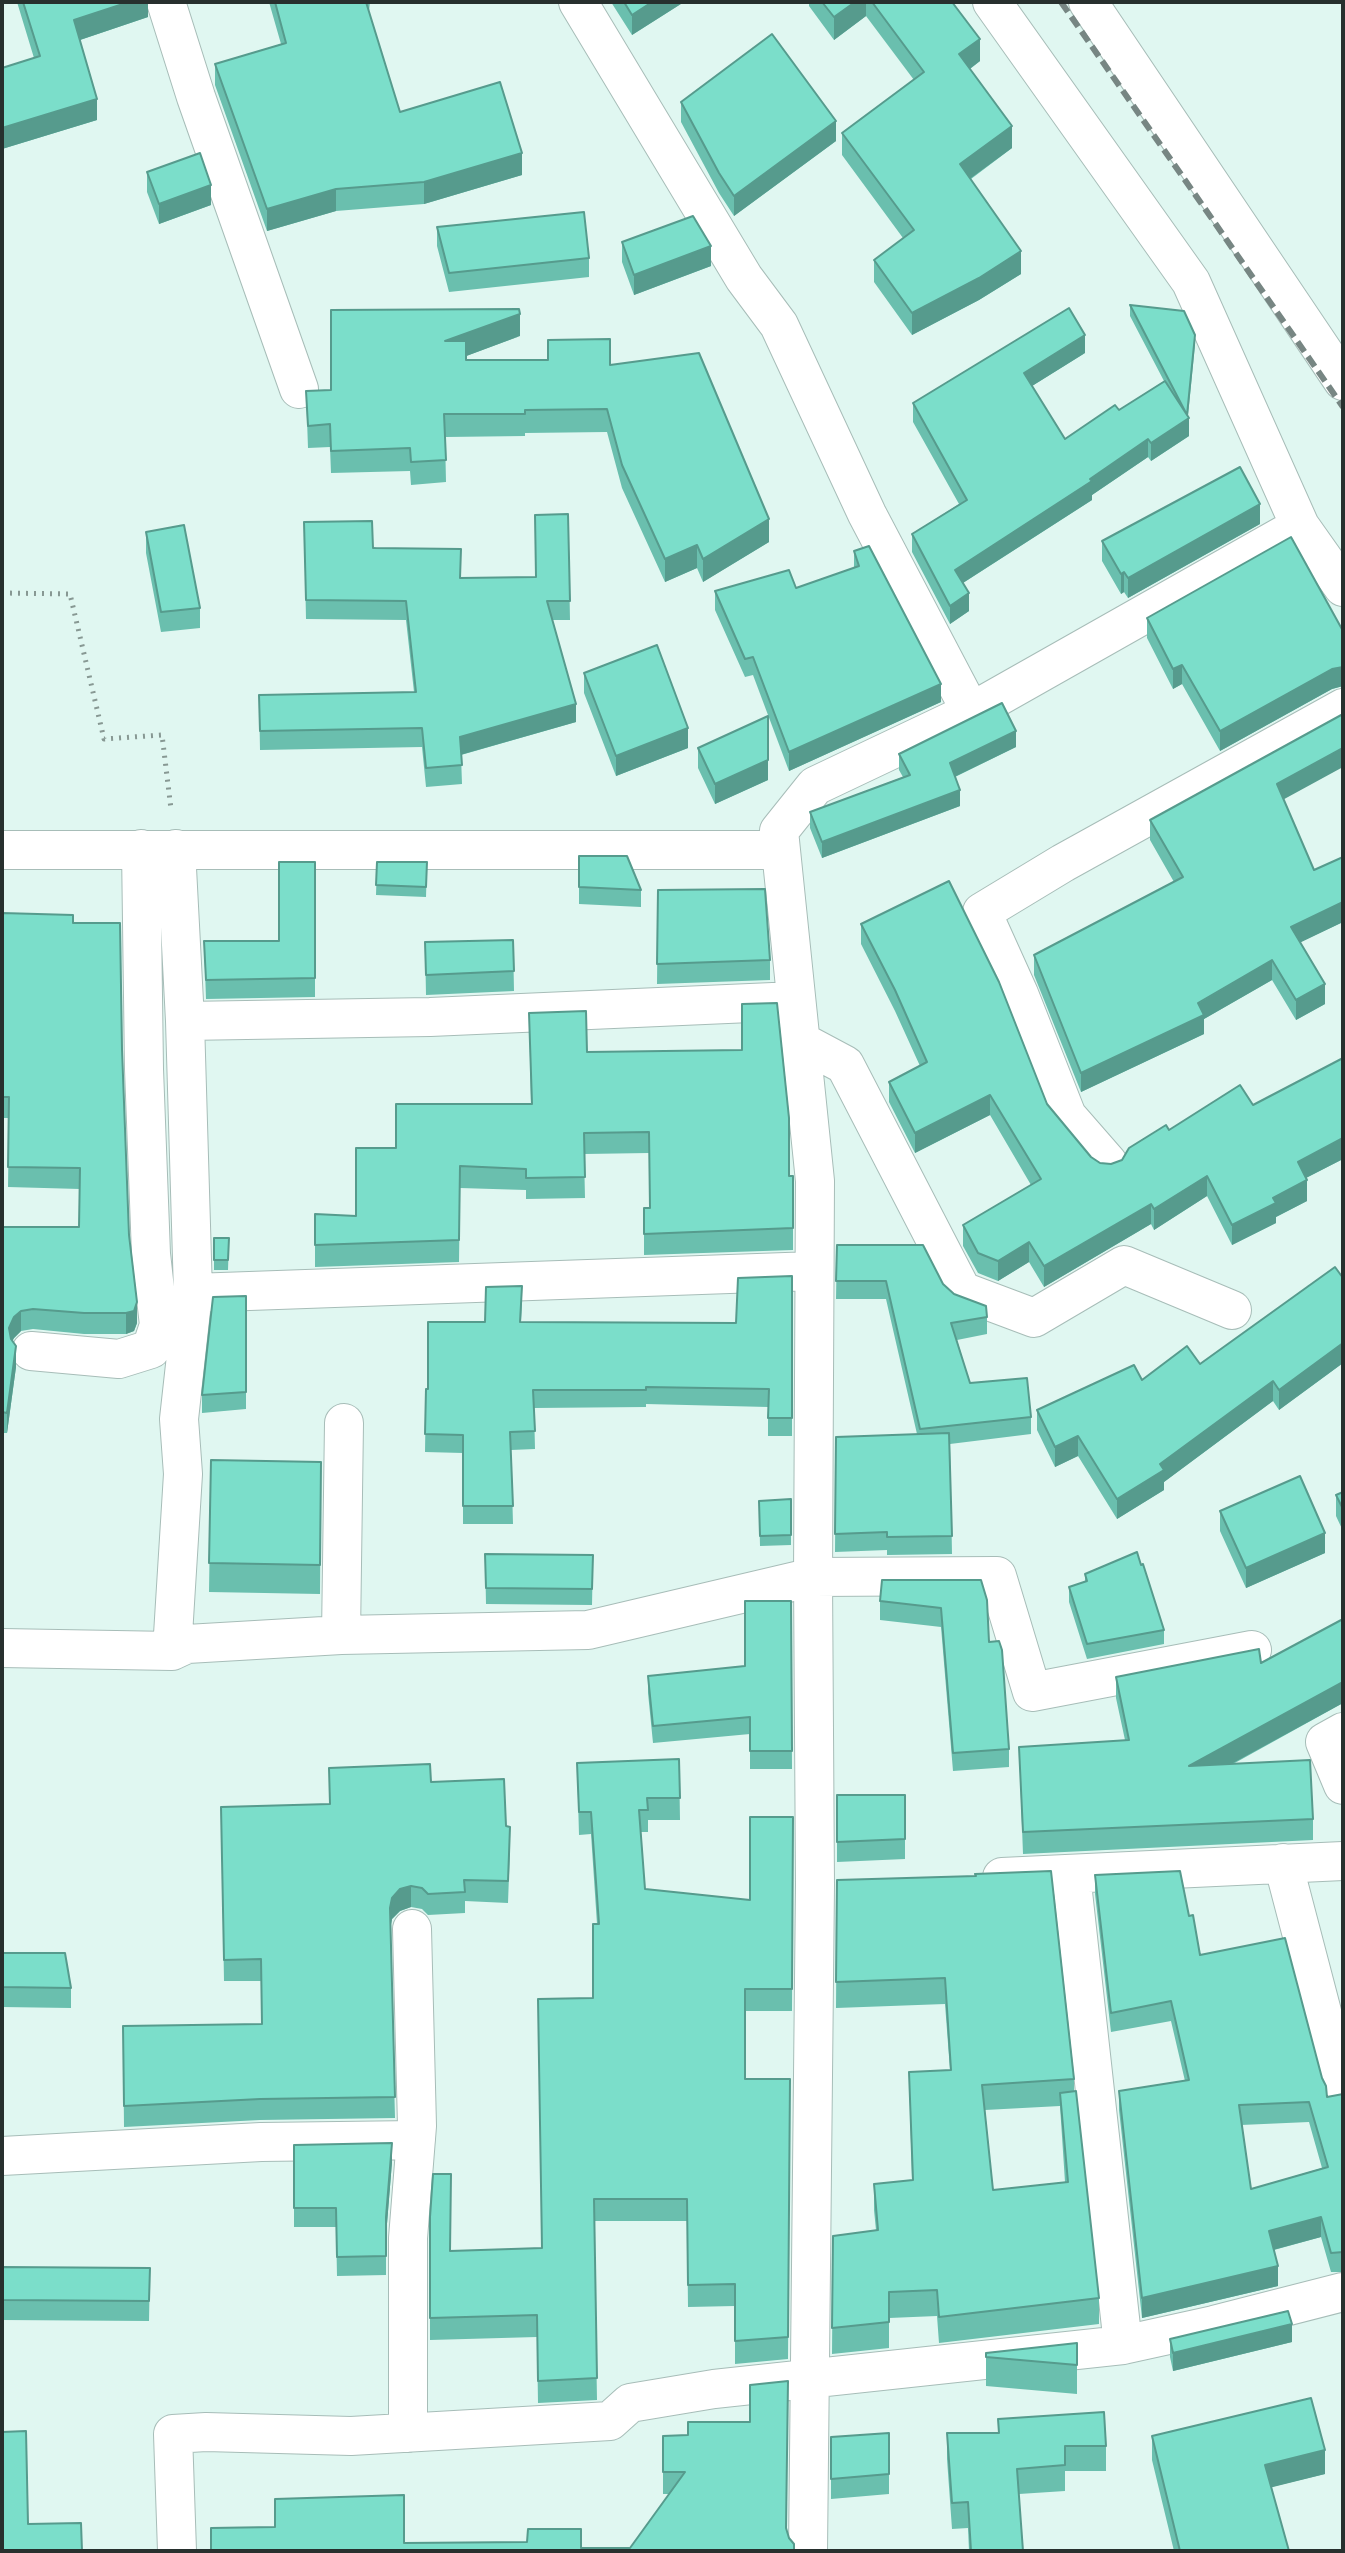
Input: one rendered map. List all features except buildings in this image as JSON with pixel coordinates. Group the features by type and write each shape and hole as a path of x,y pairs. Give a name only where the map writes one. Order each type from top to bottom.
{"street":[{"path":"166,2 196,97 299,389"},
{"path":"578,2 744,278 779,325 867,514 971,712"},
{"path":"992,2 1191,282 1300,526 1343,587"},
{"path":"1088,2 1343,381"},
{"path":"808,2551 811,2379 830,1884 813,1577 815,1181 779,831 815,786 971,712 1300,526"},
{"path":"1108,1163 1067,1116 1019,994 982,912 1063,863 1343,708"},
{"path":"159,849 185,1021 193,1293 179,1419 183,1474 172,1651"},
{"path":"31,1351 119,1359 151,1349 159,1325 151,1254 144,1069 159,849"},
{"path":"2,850 781,850"},
{"path":"185,1021 430,1017 796,1001"},
{"path":"800,1041 845,1065 962,1291 1034,1318 1124,1265 1232,1310"},
{"path":"193,1293 814,1271"},
{"path":"341,1635 344,1423"},
{"path":"2,1648 172,1651 187,1644 341,1635 588,1630 813,1577 997,1576 1032,1692 1252,1650"},
{"path":"1343,1732 1325,1742 1343,1785"},
{"path":"966,1879 1343,1861"},
{"path":"1283,1863 1343,2092"},
{"path":"1071,1874 1123,2345"},
{"path":"408,2433 408,2238 416,2140 412,1929"},
{"path":"2,2156 261,2142 416,2140"},
{"path":"177,2551 173,2434 351,2436 610,2421 630,2403 714,2389 1123,2345 1343,2292"}],"path":[{"path":"2,593 70,594 104,739 162,735 159,849"}],"railway":[{"path":"1061,2 1343,407"}]}
